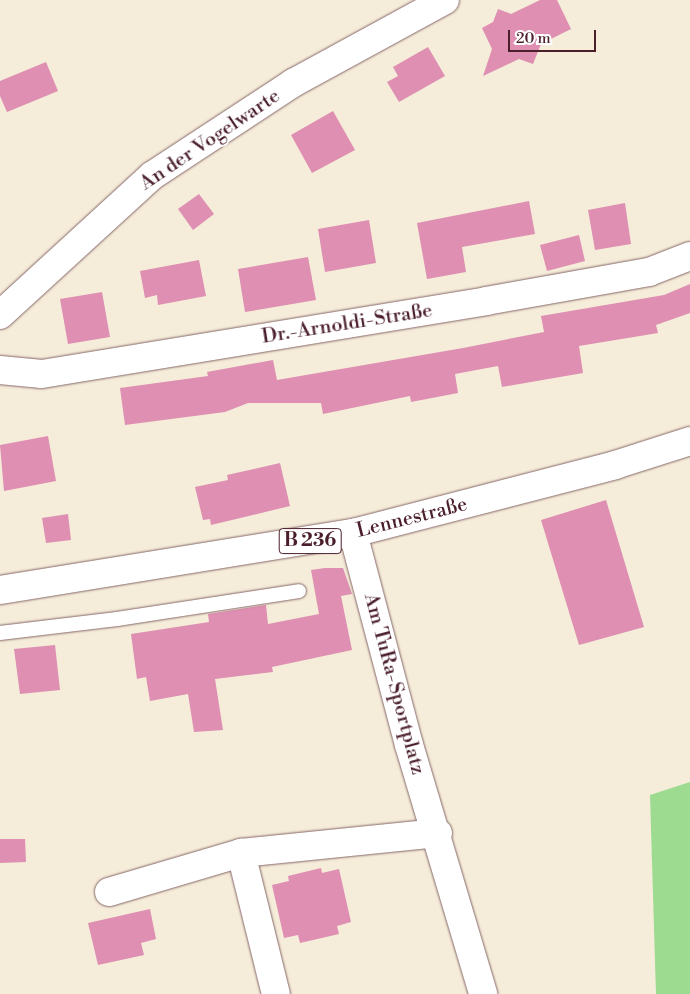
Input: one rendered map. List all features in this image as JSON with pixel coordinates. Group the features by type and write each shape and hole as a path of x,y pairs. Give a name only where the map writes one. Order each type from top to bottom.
{"street":[{"name":"An der Vogelwarte","path":"0,315 153,174 293,82 445,0"},
{"name":"Dr.-Arnoldi-Straße","path":"0,370 42,374 486,301 649,272 690,256"},
{"name":"Lennestraße","path":"0,590 354,533 615,465 690,441"},
{"name":"Am TuRa-Sportplatz","path":"354,533 409,745 438,833 483,994"},
{"path":"109,892 241,853 438,833"},
{"path":"241,853 276,994"}],"lane":[{"path":"0,633 118,619 299,591"}],"green space":[{"path":"690,782 690,994 656,994 650,795"}],"building":[{"path":"540,0 557,0 571,29 541,44 533,64 519,59 483,76 492,49 482,28 493,22 498,9 511,14"},
{"path":"428,47 445,76 399,102 387,82 398,76 393,67"},
{"path":"46,62 58,91 7,112 0,96 0,81"},
{"path":"333,111 355,150 312,173 291,135"},
{"path":"199,194 214,214 193,230 178,209"},
{"path":"529,201 535,234 462,247 466,272 427,279 417,223"},
{"path":"625,203 631,244 595,250 588,210"},
{"path":"369,220 376,263 325,272 318,229"},
{"path":"579,235 585,261 547,271 540,245"},
{"path":"308,257 316,300 245,312 238,269"},
{"path":"199,260 206,296 158,305 157,295 145,298 140,271"},
{"path":"690,284 690,313 656,325 658,333 579,346 583,373 502,387 498,366 455,374 458,393 411,402 410,396 323,414 321,403 248,403 225,412 125,425 120,388 208,376 207,372 273,360 277,380 463,348 544,332 541,316 664,295"},
{"path":"102,292 110,337 68,344 60,299"},
{"path":"48,436 56,481 4,491 0,445"},
{"path":"280,463 290,506 211,525 210,519 203,520 195,487 228,480 227,475"},
{"path":"606,500 644,627 579,645 541,520"},
{"path":"68,514 71,540 46,543 42,518"},
{"path":"343,568 352,594 341,596 352,650 272,667 273,672 215,679 223,730 194,732 188,694 150,701 146,677 137,679 131,634 209,622 208,614 266,605 268,624 319,614 311,570"},
{"path":"55,645 60,690 20,694 14,649"},
{"path":"0,839 25,839 26,862 0,863"},
{"path":"321,868 322,873 339,869 351,922 337,926 339,934 300,943 298,935 284,938 272,885 289,881 288,876"},
{"path":"150,909 156,939 141,943 144,955 98,965 88,923"}]}
